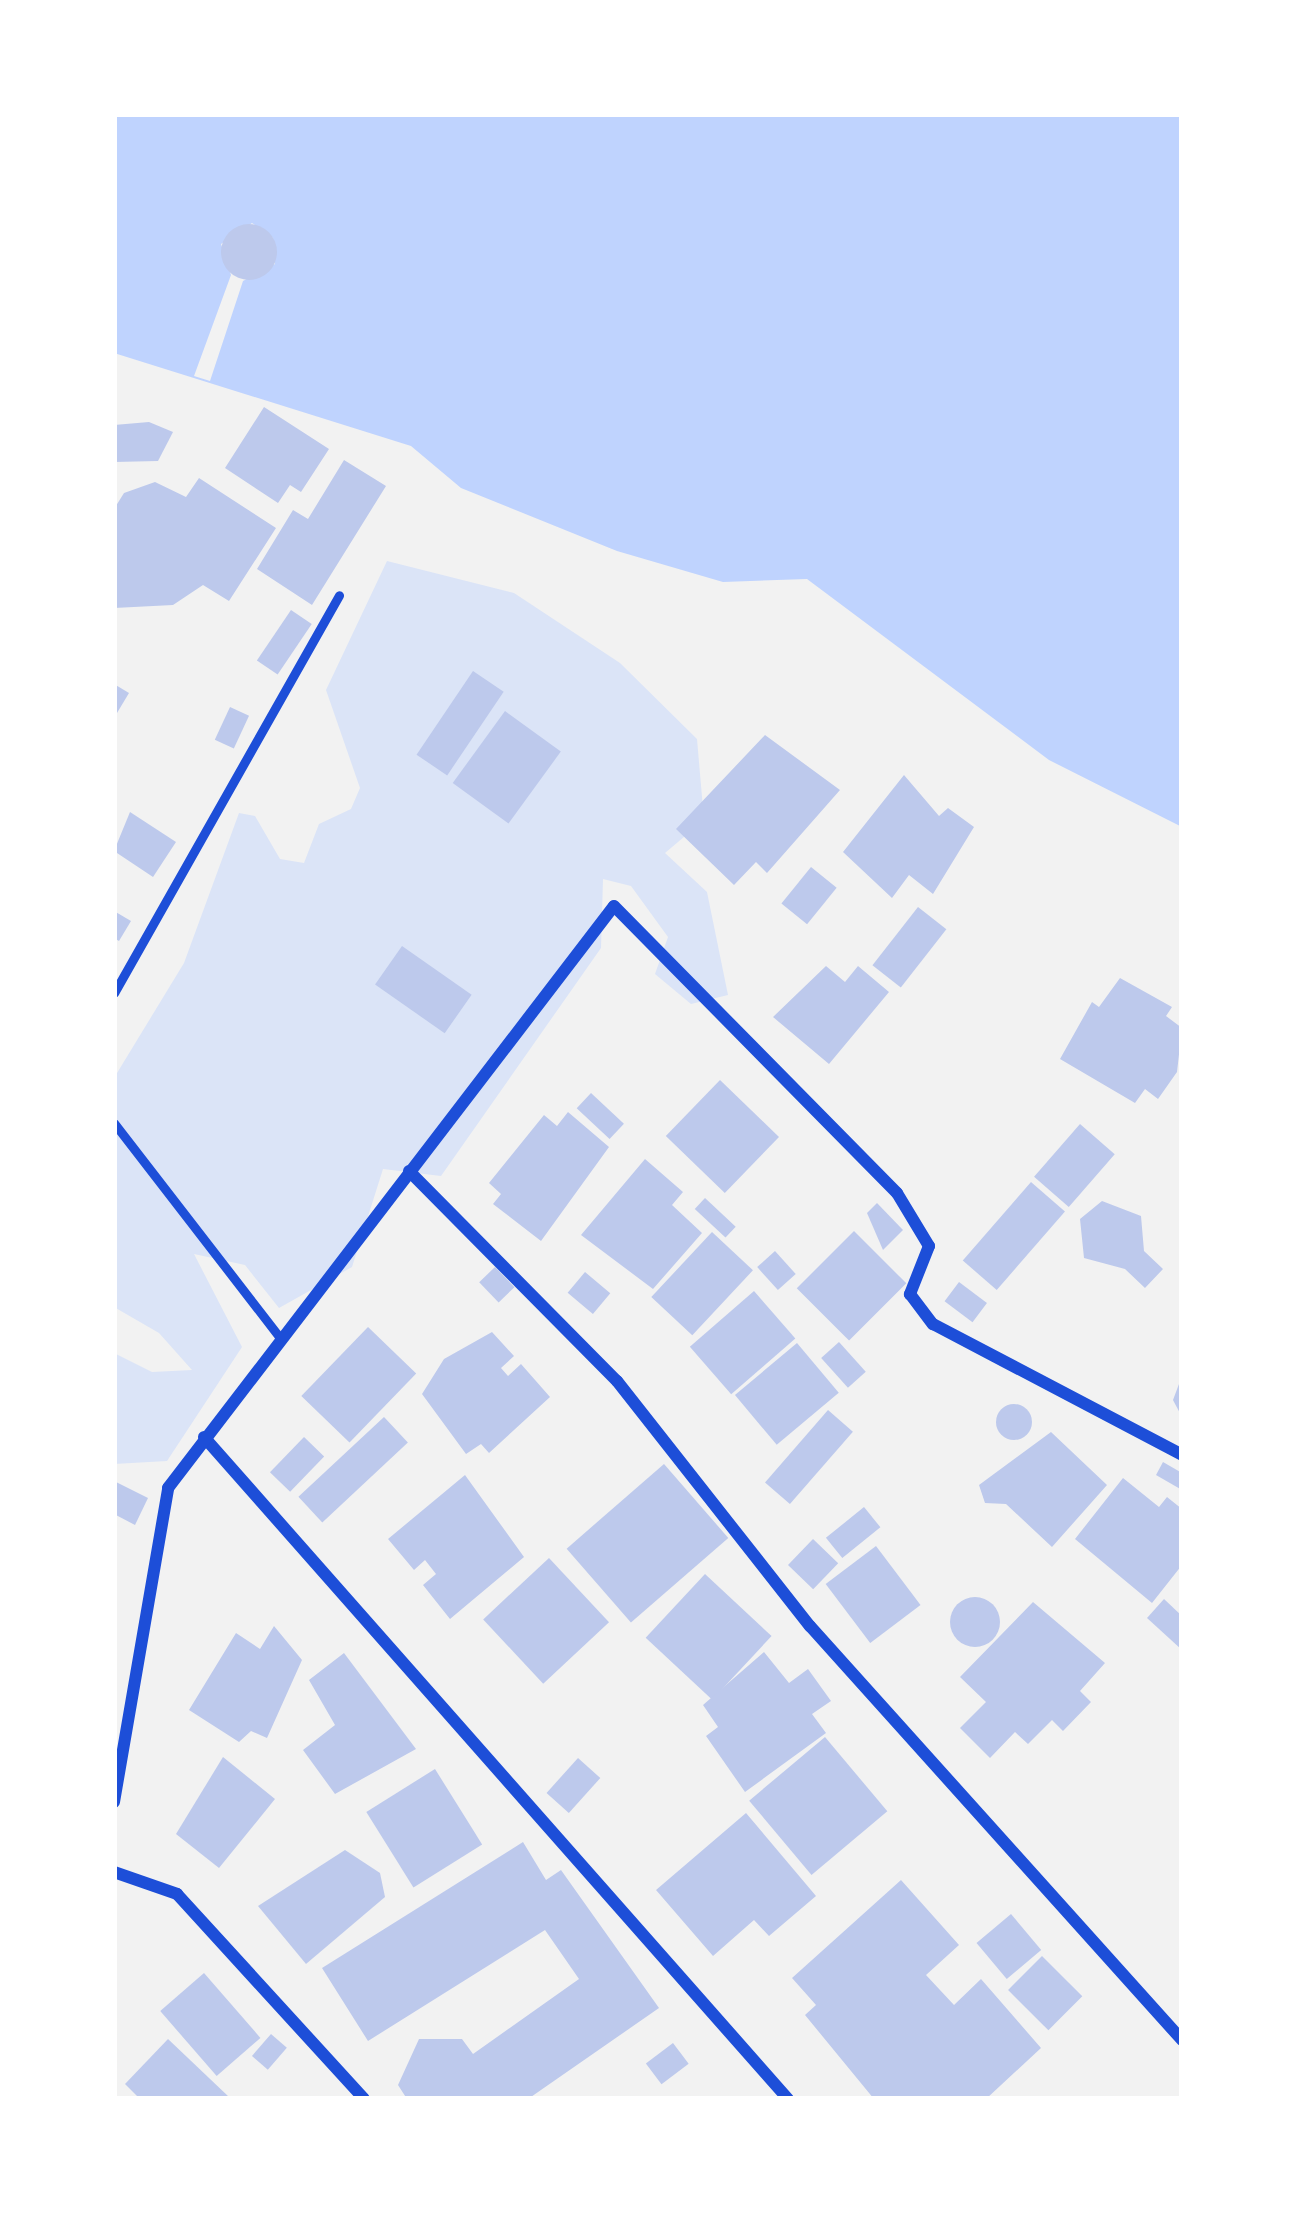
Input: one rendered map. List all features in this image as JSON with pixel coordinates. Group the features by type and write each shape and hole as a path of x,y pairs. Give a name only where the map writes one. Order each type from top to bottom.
{"street":[{"path":"114,1802 168,1488 614,905 897,1192 929,1246 910,1294 933,1324 1182,1455"},
{"path":"409,1172 617,1381 810,1626 1182,2040"},
{"path":"204,1437 788,2099"},
{"path":"114,1872 177,1894 364,2099"}],"lane":[{"path":"114,993 339,595"},
{"path":"114,1124 280,1338"}],"shaded area":[{"path":"387,561 514,593 620,663 697,739 704,820 665,853 707,892 728,995 691,1004 655,974 668,937 631,886 603,879 601,948 441,1176 383,1169 352,1267 279,1308 245,1265 194,1254 242,1347 167,1461 114,1464 114,1353 152,1372 192,1370 159,1333 114,1307 114,1078 184,963 239,813 255,816 280,859 304,863 319,824 351,809 360,788 326,690"}],"water":[{"path":"114,114 1182,114 1182,827 1049,760 807,579 723,582 617,551 461,488 411,446 114,353"}],"pier":[{"path":"252,223 273,238 275,264 243,281 210,381 194,376 231,275 221,244"}],"building":[{"path":"249,224 269,232 277,252 269,272 249,280 229,272 221,252 229,232"},
{"path":"264,407 329,449 301,492 290,485 278,503 225,468"},
{"path":"149,422 173,432 158,461 114,462 114,425"},
{"path":"344,460 386,486 312,605 257,569 293,510 308,519"},
{"path":"199,478 276,528 229,601 203,585 173,605 114,608 114,509 124,493 155,482 186,497"},
{"path":"291,610 312,624 278,675 257,661"},
{"path":"473,671 504,692 447,775 417,755"},
{"path":"114,684 129,693 114,718"},
{"path":"230,707 249,716 234,749 215,740"},
{"path":"505,711 561,752 509,824 453,783"},
{"path":"765,735 840,790 767,873 756,862 734,885 676,829"},
{"path":"904,775 939,816 948,808 974,827 933,894 909,875 892,898 843,852"},
{"path":"130,812 176,842 153,877 114,851"},
{"path":"811,867 837,888 807,924 781,904"},
{"path":"918,907 946,929 901,987 872,965"},
{"path":"114,911 131,921 119,941 114,938"},
{"path":"402,946 472,995 445,1033 375,985"},
{"path":"826,966 845,982 858,966 889,992 829,1064 773,1017"},
{"path":"1120,978 1172,1007 1166,1016 1182,1028 1177,1072 1158,1099 1145,1089 1135,1103 1060,1059 1092,1002 1099,1007"},
{"path":"720,1080 779,1137 725,1193 666,1136"},
{"path":"591,1093 624,1124 610,1139 577,1108"},
{"path":"568,1112 609,1147 541,1241 493,1204 501,1194 489,1183 544,1115 557,1126"},
{"path":"1080,1124 1115,1154 1069,1207 1034,1177"},
{"path":"645,1159 683,1192 672,1205 702,1233 653,1289 581,1235"},
{"path":"1031,1182 1065,1212 997,1290 963,1260"},
{"path":"705,1198 736,1227 725,1238 695,1209"},
{"path":"1102,1201 1141,1216 1144,1251 1163,1269 1145,1288 1125,1269 1084,1258 1080,1219"},
{"path":"877,1203 903,1230 883,1250 867,1213"},
{"path":"854,1231 906,1283 849,1341 797,1288"},
{"path":"712,1232 753,1270 692,1335 651,1297"},
{"path":"775,1251 796,1274 778,1290 757,1267"},
{"path":"495,1267 514,1287 499,1302 479,1282"},
{"path":"585,1272 610,1293 593,1314 568,1293"},
{"path":"959,1282 987,1303 973,1322 945,1301"},
{"path":"754,1291 795,1339 731,1394 690,1347"},
{"path":"368,1327 416,1374 350,1443 301,1396"},
{"path":"492,1332 514,1356 501,1368 508,1376 521,1364 550,1397 489,1453 481,1444 466,1454 422,1394 444,1359"},
{"path":"839,1342 866,1372 848,1388 821,1358"},
{"path":"797,1343 839,1393 777,1445 735,1395"},
{"path":"1182,1376 1182,1417 1173,1400"},
{"path":"1014,1404 1027,1409 1032,1422 1027,1435 1014,1440 1001,1435 996,1422 1001,1409"},
{"path":"828,1410 853,1432 790,1504 765,1482"},
{"path":"384,1417 408,1443 322,1522 298,1497"},
{"path":"1051,1432 1107,1485 1052,1547 1006,1504 985,1503 979,1485"},
{"path":"304,1437 324,1456 290,1492 270,1472"},
{"path":"1163,1462 1182,1473 1182,1490 1156,1475"},
{"path":"664,1464 728,1538 631,1623 567,1549"},
{"path":"465,1475 524,1557 450,1619 423,1585 436,1574 425,1560 414,1570 388,1539"},
{"path":"1123,1478 1159,1507 1167,1497 1182,1509 1182,1565 1152,1603 1075,1539"},
{"path":"114,1481 148,1498 135,1525 114,1514"},
{"path":"864,1507 880,1527 842,1558 826,1538"},
{"path":"813,1539 838,1563 813,1589 788,1565"},
{"path":"876,1546 921,1605 870,1643 826,1584"},
{"path":"549,1558 609,1622 543,1684 483,1619"},
{"path":"705,1574 772,1636 712,1700 646,1638"},
{"path":"975,1597 993,1604 1000,1622 993,1640 975,1647 957,1640 950,1622 957,1604"},
{"path":"1164,1599 1182,1616 1182,1650 1147,1618"},
{"path":"1033,1602 1105,1663 1080,1691 1091,1702 1063,1731 1052,1720 1028,1744 1015,1732 990,1758 960,1728 986,1702 960,1677"},
{"path":"274,1626 302,1660 267,1738 251,1731 239,1742 189,1710 236,1633 260,1649"},
{"path":"764,1652 789,1683 808,1669 831,1701 812,1714 826,1733 745,1792 706,1736 718,1727 703,1705"},
{"path":"344,1653 416,1749 335,1794 303,1750 335,1725 309,1680"},
{"path":"825,1737 887,1811 812,1875 749,1801"},
{"path":"223,1757 275,1799 219,1868 176,1834"},
{"path":"578,1758 600,1778 569,1813 547,1793"},
{"path":"435,1769 482,1844 413,1887 366,1812"},
{"path":"746,1813 816,1896 769,1936 754,1920 713,1956 656,1890"},
{"path":"523,1842 546,1880 561,1870 659,2008 528,2099 407,2099 398,2085 419,2039 462,2039 473,2054 579,1979 545,1930 368,2041 322,1968"},
{"path":"345,1850 380,1873 385,1897 306,1964 258,1906"},
{"path":"901,1880 959,1945 926,1975 954,2005 981,1979 1041,2048 986,2099 874,2099 805,2015 816,2005 792,1978"},
{"path":"1011,1914 1041,1950 1007,1979 977,1943"},
{"path":"1042,1956 1082,1996 1048,2030 1008,1990"},
{"path":"204,1973 260,2038 217,2076 160,2011"},
{"path":"271,2034 287,2048 268,2070 252,2056"},
{"path":"168,2039 229,2097 140,2099 125,2084"},
{"path":"673,2043 689,2064 661,2084 646,2063"}]}
